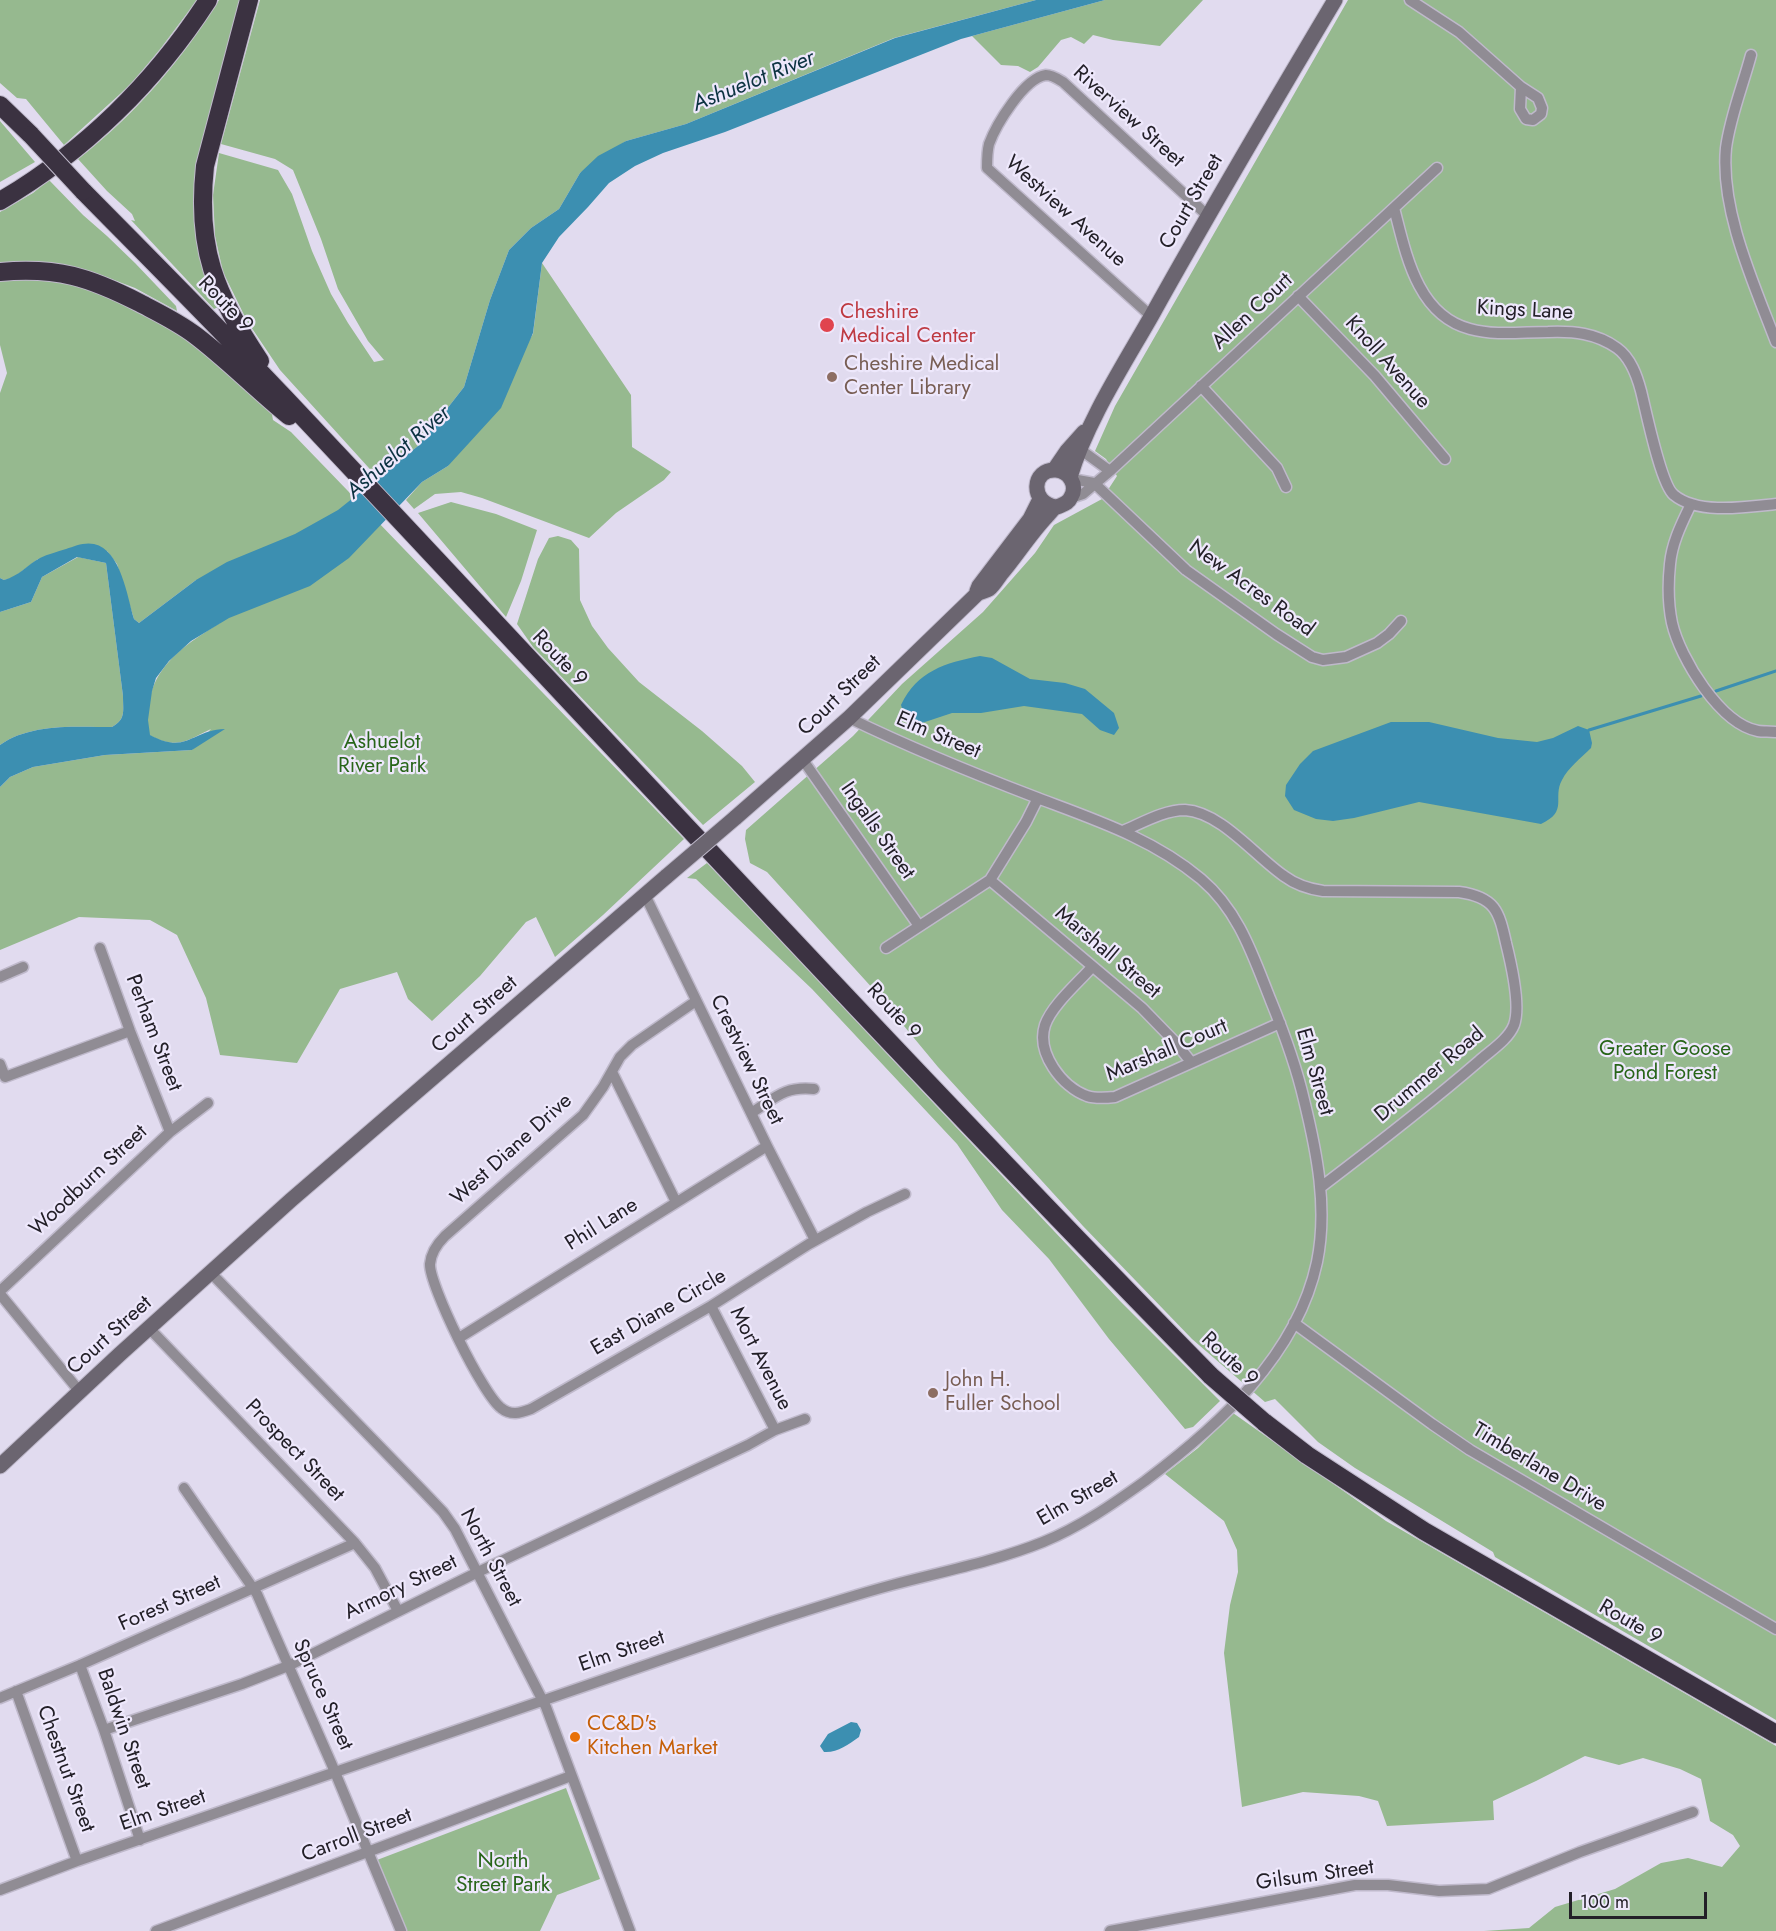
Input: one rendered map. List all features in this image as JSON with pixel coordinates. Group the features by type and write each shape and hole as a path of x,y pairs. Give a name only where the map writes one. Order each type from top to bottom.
{"highway":[{"path":"0,201 42,176 112,117 155,71 208,0"},
{"path":"249,0 206,166 202,194 203,223 214,277 225,302 239,329 282,395"},
{"path":"0,94 17,120"},
{"path":"0,105 17,120"},
{"name":"Route 9","path":"17,120 82,191 282,395 815,964 1211,1376 1264,1422 1316,1461 1424,1531 1776,1734"},
{"path":"0,196 19,190"},
{"path":"0,272 48,271 81,277 119,292 177,322 197,336 343,461"}],"main road":[{"name":"Court Street","path":"0,1466 291,1200 803,760 976,594 989,589 1038,526 1056,507 1067,503 1071,498 1074,489 1071,478 1090,427 1208,216 1335,0"},
{"name":"Court Street","path":"976,594 979,586 1030,519 1040,499 1036,490 1038,480 1045,472 1054,470 1067,451 1090,427"},
{"path":"1054,470 1063,471 1071,478"},
{"path":"1040,499 1056,507"}],"street":[{"path":"1410,0 1459,32 1521,87"},
{"path":"1751,55 1727,145 1725,179 1734,224 1776,342"},
{"name":"Riverview Street","path":"1047,75 1063,82 1208,216"},
{"name":"Westview Avenue","path":"1047,75 1035,79 1006,112 988,146 987,168 1151,316"},
{"name":"Allen Court","path":"1071,498 1083,494 1110,471 1437,168"},
{"name":"Kings Lane","path":"1394,208 1409,267 1414,277 1431,303 1454,322 1469,329 1493,333 1573,331 1588,334 1619,349 1629,361 1638,381 1667,485 1672,494 1691,504"},
{"name":"Knoll Avenue","path":"1298,296 1375,375 1445,459"},
{"path":"1202,386 1277,468 1286,487"},
{"path":"1081,450 1110,471"},
{"path":"1071,478 1094,483"},
{"name":"New Acres Road","path":"1094,483 1186,570 1312,657 1323,660 1346,657 1377,643 1401,621"},
{"path":"1776,504 1744,507 1691,504 1674,541 1670,562 1669,603 1678,644 1702,684 1725,713 1756,731 1776,732"},
{"name":"Elm Street","path":"0,1890 77,1861 771,1622 887,1586 1040,1544 1089,1520 1129,1492 1205,1432 1255,1380 1284,1342 1294,1323 1316,1264 1321,1230 1321,1186 1298,1072 1247,939 1232,914 1220,898 1192,872 1123,831 905,744 849,718"},
{"name":"Ingalls Street","path":"803,760 919,926"},
{"path":"886,948 990,880 1038,798"},
{"name":"Drummer Road","path":"1123,831 1167,813 1184,810 1194,812 1216,822 1284,876 1312,889 1472,894 1490,902 1496,908 1501,919 1512,968 1515,1023 1505,1038 1428,1103 1321,1186"},
{"name":"Marshall Street","path":"990,880 1142,1008 1191,1062"},
{"name":"Crestview Street","path":"645,895 815,1240"},
{"name":"Perham Street","path":"100,948 170,1132"},
{"name":"Marshall Court","path":"1092,967 1061,1002 1046,1025 1043,1039 1046,1054 1053,1068 1078,1092 1089,1097 1115,1097 1280,1023"},
{"path":"0,976 23,968"},
{"name":"West Diane Drive","path":"459,1338 431,1276 430,1265 436,1245 583,1115 620,1057 696,1001"},
{"path":"0,1064 5,1077 130,1031"},
{"path":"612,1072 676,1203"},
{"path":"751,1113 788,1090 798,1087 814,1089"},
{"name":"Woodburn Street","path":"0,1292 170,1132 208,1103"},
{"name":"Phil Lane","path":"459,1338 767,1146"},
{"name":"East Diane Circle","path":"459,1338 493,1402 503,1410 520,1413 542,1403 711,1306 815,1240 905,1194"},
{"name":"North Street","path":"211,1273 443,1512 455,1529 546,1707 630,1931"},
{"path":"0,1292 80,1392"},
{"name":"Mort Avenue","path":"711,1306 775,1430"},
{"name":"Timberlane Drive","path":"1294,1323 1470,1450 1776,1629"},
{"name":"Prospect Street","path":"149,1328 355,1544 375,1568 398,1611"},
{"name":"Armory Street","path":"104,1730 242,1684 288,1666 775,1430 805,1419"},
{"name":"Spruce Street","path":"184,1488 253,1589 335,1773 401,1931"},
{"name":"Forest Street","path":"0,1698 355,1544"},
{"name":"Baldwin Street","path":"80,1665 140,1840"},
{"name":"Chestnut Street","path":"16,1691 77,1861"},
{"name":"Carroll Street","path":"156,1931 572,1776"},
{"name":"Gilsum Street","path":"1110,1931 1135,1929 1355,1886 1388,1885 1439,1891 1488,1889 1580,1852 1693,1812"}],"green space":[{"path":"0,0 197,0 131,84 64,145 26,99 17,98 0,83"},
{"path":"219,0 246,0 203,165 218,302 218,307 214,309 131,220 135,221 132,214 78,159 119,124 156,86 173,66"},
{"path":"260,0 1036,0 894,38 686,124 626,141 580,173 559,209 531,228 509,250 490,300 464,387 418,446 378,478 280,370 247,321 223,272 215,236 213,195 219,153 278,170 292,194 312,251 331,294 374,362 384,360 368,341 338,289 293,170 275,159 221,144"},
{"path":"1105,0 1203,0 1160,46 1093,35 1084,44 1071,37 1061,40 1038,67 1030,72 1018,66 1001,65 972,36"},
{"name":"Greater Goose Pond Forest","path":"1348,0 1776,0 1776,1720 1495,1557 1493,1552 1355,1468 1318,1442 1275,1399 1265,1402 1192,1339 1083,1226 938,1067 875,991 767,872 750,863 745,839 746,830 853,736 902,684 983,612 1035,553 1054,525 1102,499 1117,476 1106,459 1095,451 1115,406"},
{"path":"0,121 35,162 0,182"},
{"path":"49,180 135,263 176,306 177,311 135,288 98,274 63,267 0,266 0,212 33,193"},
{"path":"542,263 631,395 632,447 671,472 664,480 616,513 589,538 461,492 435,494 414,509 406,500 422,482 448,466 533,334"},
{"name":"Ashuelot River Park","path":"44,276 85,283 181,331 271,409 273,420 291,432 684,839 555,957 536,917 526,922 480,976 432,1021 408,999 397,972 340,989 297,1063 220,1055 206,998 177,935 150,920 79,917 0,950 0,787 10,777 33,767 105,755 192,750 211,729 188,740 174,743 149,735 150,697 164,667 175,655 220,623 196,580 139,623 134,619 117,564 107,551 38,559 13,578 4,580 0,578 0,393 7,373 0,345 0,279"},
{"path":"451,502 496,514 537,530 521,581 506,617 418,513"},
{"path":"558,536 571,540 579,549 580,600 592,626 608,648 639,682 702,731 742,766 755,782 703,825 533,647 517,624 538,559 549,538"},
{"path":"78,557 106,563 123,696 122,718 112,727 68,727 39,730 12,738 0,745 0,612 31,602 42,577"},
{"path":"707,863 1120,1301 1220,1401 1193,1427 1185,1429 1109,1339 1049,1259 1002,1210 957,1144 812,989 696,879 687,878"},
{"path":"1233,1413 1386,1521 1776,1746 1776,1931 1484,1931 1529,1928 1555,1907 1615,1889 1661,1863 1688,1858 1722,1867 1740,1846 1733,1835 1710,1821 1701,1779 1680,1769 1643,1758 1619,1765 1585,1756 1493,1801 1494,1820 1387,1826 1378,1801 1359,1796 1303,1792 1242,1807 1224,1653 1230,1605 1238,1572 1237,1550 1224,1521 1165,1474 1198,1448"},
{"name":"North Street Park","path":"566,1788 600,1879 557,1895 540,1931 407,1931 377,1860"}],"water":[{"path":"1036,0 1105,0 961,39 725,132 663,153 635,166 609,183 559,237 542,263 533,333 501,408 448,466 422,482 349,558 310,586 229,618 191,641 169,661 156,678 148,720 150,735 173,743 189,740 214,730 225,729 192,750 105,755 33,767 10,777 0,787 0,745 25,733 39,730 68,727 112,727 122,718 123,696 106,563 77,557 42,577 31,602 0,612 0,578 4,580 14,576 46,555 80,545 94,544 103,548 117,564 134,619 139,623 196,580 227,562 295,534 338,510 418,446 464,387 490,300 509,250 531,228 559,209 580,173 598,156 626,141 686,124 895,38"},
{"path":"980,656 992,658 1030,679 1065,683 1085,689 1114,713 1119,728 1114,735 1100,730 1082,714 1024,706 981,713 952,713 922,723 905,718 901,705 915,684 924,676 955,662"},
{"path":"1391,722 1429,722 1498,738 1537,742 1553,738 1578,726 1589,730 1592,743 1591,748 1571,767 1562,780 1555,814 1541,824 1419,802 1333,821 1316,819 1294,810 1285,796 1286,785 1300,764 1313,751"},
{"path":"851,1722 857,1723 861,1730 859,1737 838,1750 824,1752 820,1746 828,1734"}],"waterway":[{"path":"1716,691 1776,671"},
{"path":"1589,730 1701,696"}],"place":[{"name":"Cheshire Medical Center","path":"827,325"},
{"name":"Cheshire Medical Center Library","path":"832,377"},
{"name":"John H. Fuller School","path":"933,1393"},
{"name":"CC&D's Kitchen Market","path":"575,1737"}],"water label":[{"name":"Ashuelot River","path":"754,82"},
{"name":"Ashuelot River","path":"399,453"}]}
